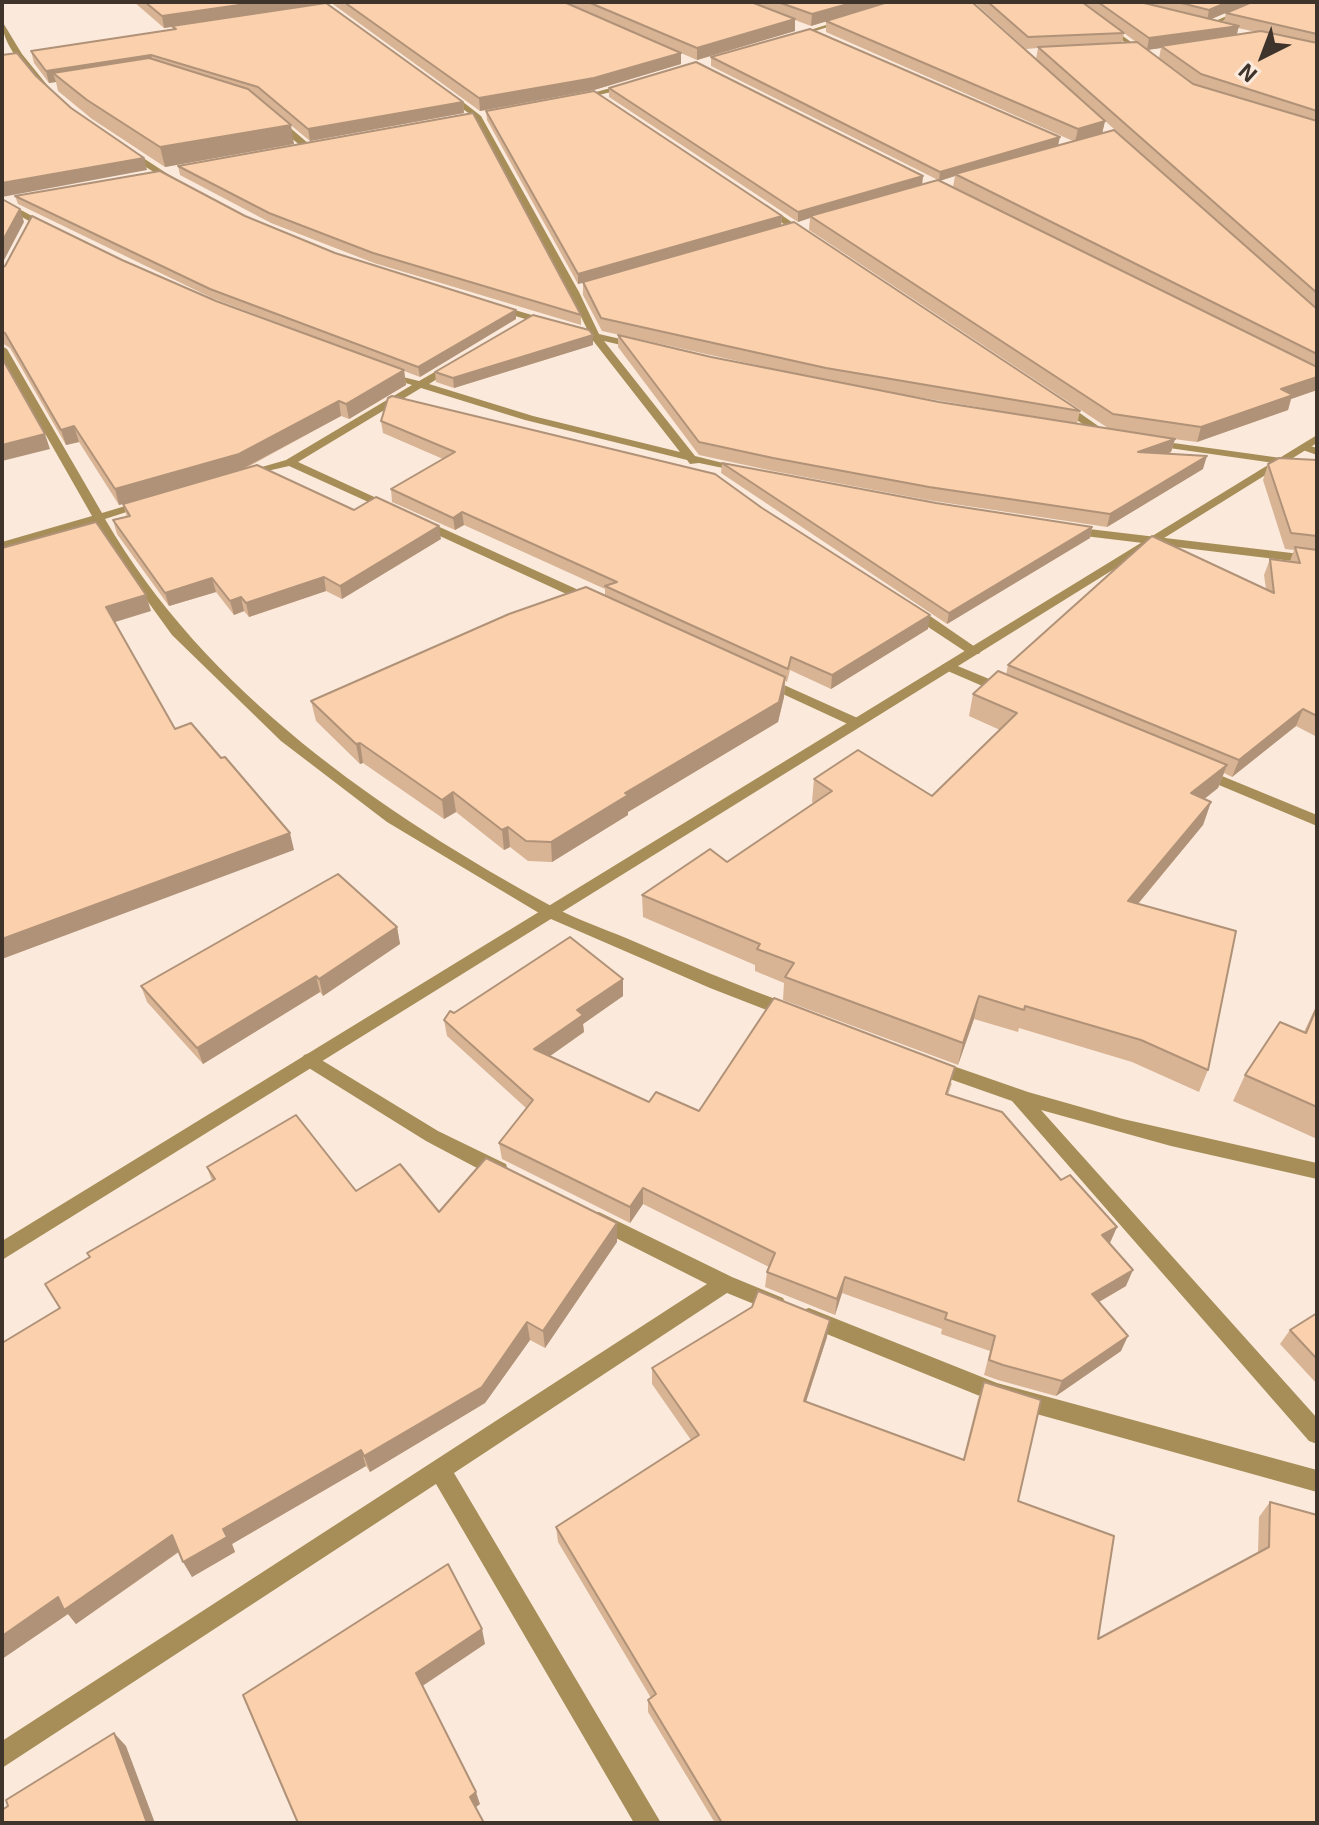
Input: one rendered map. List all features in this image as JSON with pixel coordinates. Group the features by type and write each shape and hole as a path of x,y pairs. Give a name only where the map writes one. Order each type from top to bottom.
{"street":[{"path":"1072,2 1157,64"},
{"path":"1209,25 1264,2"},
{"path":"782,40 853,19"},
{"path":"1195,22 1223,29"},
{"path":"2,23 19,55 58,98"},
{"path":"797,26 824,38"},
{"path":"1122,49 1137,49"},
{"path":"19,55 34,53"},
{"path":"1145,55 1160,53"},
{"path":"566,100 639,82"},
{"path":"46,88 62,86"},
{"path":"440,89 477,116 595,336 691,460 717,479"},
{"path":"596,95 610,104"},
{"path":"266,112 306,146"},
{"path":"461,119 492,113"},
{"path":"292,148 322,143"},
{"path":"120,146 185,187"},
{"path":"143,176 174,170"},
{"path":"2,202 18,199"},
{"path":"756,201 822,245"},
{"path":"2,202 59,234"},
{"path":"27,232 33,221"},
{"path":"781,232 810,224"},
{"path":"574,292 589,288"},
{"path":"491,306 557,326"},
{"path":"519,326 531,318"},
{"path":"569,329 656,351"},
{"path":"2,349 118,552 177,632 286,738 392,818 550,912 716,984 803,1017"},
{"path":"231,479 290,462 469,356"},
{"path":"376,370 418,385 691,460 752,473"},
{"path":"1056,402 1109,437"},
{"path":"1078,431 1124,439"},
{"path":"1140,441 1281,461"},
{"path":"2,1251 1281,461 1313,446"},
{"path":"290,462 602,605"},
{"path":"2,546 158,500"},
{"path":"1054,528 1149,543 1317,560"},
{"path":"896,600 974,651"},
{"path":"948,666 1019,696"},
{"path":"758,677 857,723"},
{"path":"1189,768 1317,821"},
{"path":"310,1060 432,1136 515,1178"},
{"path":"918,1061 1020,1099 1195,1146 1317,1171"},
{"path":"1020,1099 1317,1434"},
{"path":"585,1213 725,1283 997,1393 1317,1481"},
{"path":"2,1756 725,1283"},
{"path":"441,1471 648,1823"}],"building":[{"path":"145,2 260,2 162,16"},
{"path":"344,2 564,2 681,53 594,78 479,98"},
{"path":"588,2 751,2 795,19 697,48"},
{"path":"778,2 855,2 812,14"},
{"path":"888,2 972,2 1105,121 1078,129 826,21"},
{"path":"988,2 1082,2 1124,33 1028,37"},
{"path":"1098,2 1140,2 1239,26 1149,38"},
{"path":"1177,2 1228,2 1209,10"},
{"path":"1252,2 1317,2 1317,34 1226,13"},
{"path":"326,3 463,102 308,129 258,87 151,55 46,71 31,51 176,29 172,26"},
{"path":"810,29 1060,137 940,172 711,57"},
{"path":"1261,31 1317,43 1317,111 1201,74 1161,46"},
{"path":"1137,42 1193,84 1317,121 1317,293 1038,47"},
{"path":"17,53 36,76 71,108 144,158 2,183 2,55"},
{"path":"149,58 248,89 291,125 160,147 87,100 53,73"},
{"path":"696,62 923,176 798,212 609,88"},
{"path":"594,91 782,216 578,274 486,111"},
{"path":"473,113 581,315 373,253 269,213 178,166"},
{"path":"1114,130 1317,309 1317,354 955,174"},
{"path":"160,171 245,216 335,253 516,310 418,367 210,289 15,196"},
{"path":"938,180 1317,367 1317,377 1281,389 1293,395 1201,427 1113,414 810,216"},
{"path":"2,199 20,209 2,242"},
{"path":"32,216 216,301 404,370 346,404 339,401 239,454 115,489 74,426 61,430 2,332 2,268"},
{"path":"794,222 1080,411 826,368 601,318 583,282"},
{"path":"533,315 589,330 593,335 453,378 435,372"},
{"path":"618,335 711,357 939,402 1175,439 1138,452 1207,456 1110,514 929,487 773,458 699,442"},
{"path":"2,358 45,434 2,445"},
{"path":"392,396 715,474 762,508 930,615 832,675 791,657 788,669 605,586 617,582 462,512 453,518 391,489 455,452 381,421 388,398"},
{"path":"1279,458 1317,460 1317,536 1291,533 1268,464"},
{"path":"722,463 936,503 1092,527 949,613"},
{"path":"257,465 354,510 376,497 439,526 340,586 324,577 246,603 241,597 230,601 212,578 165,593 113,520 130,516 123,504"},
{"path":"96,522 146,595 106,607 175,729 191,723 221,758 225,757 290,833 2,939 2,548"},
{"path":"1152,536 1274,593 1270,559 1300,563 1295,547 1317,550 1317,716 1303,709 1239,760 1008,665"},
{"path":"586,587 785,677 779,702 625,793 628,795 551,842 526,841 508,827 502,830 453,792 442,800 360,743 356,744 311,701 509,614"},
{"path":"998,671 1227,765 1191,793 1211,802 1128,901 1236,931 1208,1070 1141,1040 1025,1006 1024,1010 979,996 963,1043 785,977 794,963 757,949 760,944 642,895 710,849 727,862 832,791 814,779 858,750 932,796 1017,713 973,694"},
{"path":"338,874 397,927 319,979 316,976 197,1048 141,986"},
{"path":"570,937 623,979 577,1010 583,1015 534,1049 649,1102 656,1092 699,1111 774,998 955,1067 946,1094 1002,1112 1061,1180 1070,1175 1117,1227 1102,1235 1133,1270 1092,1294 1128,1336 1062,1381 1003,1365 989,1360 995,1336 945,1319 947,1313 845,1277 837,1299 767,1272 775,1253 643,1188 630,1207 499,1143 533,1100 444,1020 450,1011 454,1013"},
{"path":"1317,1007 1317,1107 1245,1075 1280,1022 1306,1033"},
{"path":"296,1115 356,1191 400,1164 439,1212 486,1158 617,1223 543,1331 527,1322 482,1387 364,1456 361,1450 223,1529 227,1537 183,1562 172,1535 64,1610 58,1597 2,1636 2,1343 60,1308 45,1284 90,1257 87,1253 215,1179 207,1167"},
{"path":"758,1291 830,1320 804,1401 964,1460 984,1382 1041,1400 1018,1501 1114,1536 1098,1639 1269,1547 1270,1502 1317,1515 1317,1823 722,1823 648,1700 656,1694 556,1527 699,1435 652,1368 752,1307"},
{"path":"1317,1313 1317,1359 1290,1330"},
{"path":"448,1564 482,1629 416,1673 476,1792 470,1797 484,1823 298,1823 243,1695"},
{"path":"114,1733 147,1823 2,1823 2,1810 8,1806 6,1800"}]}
